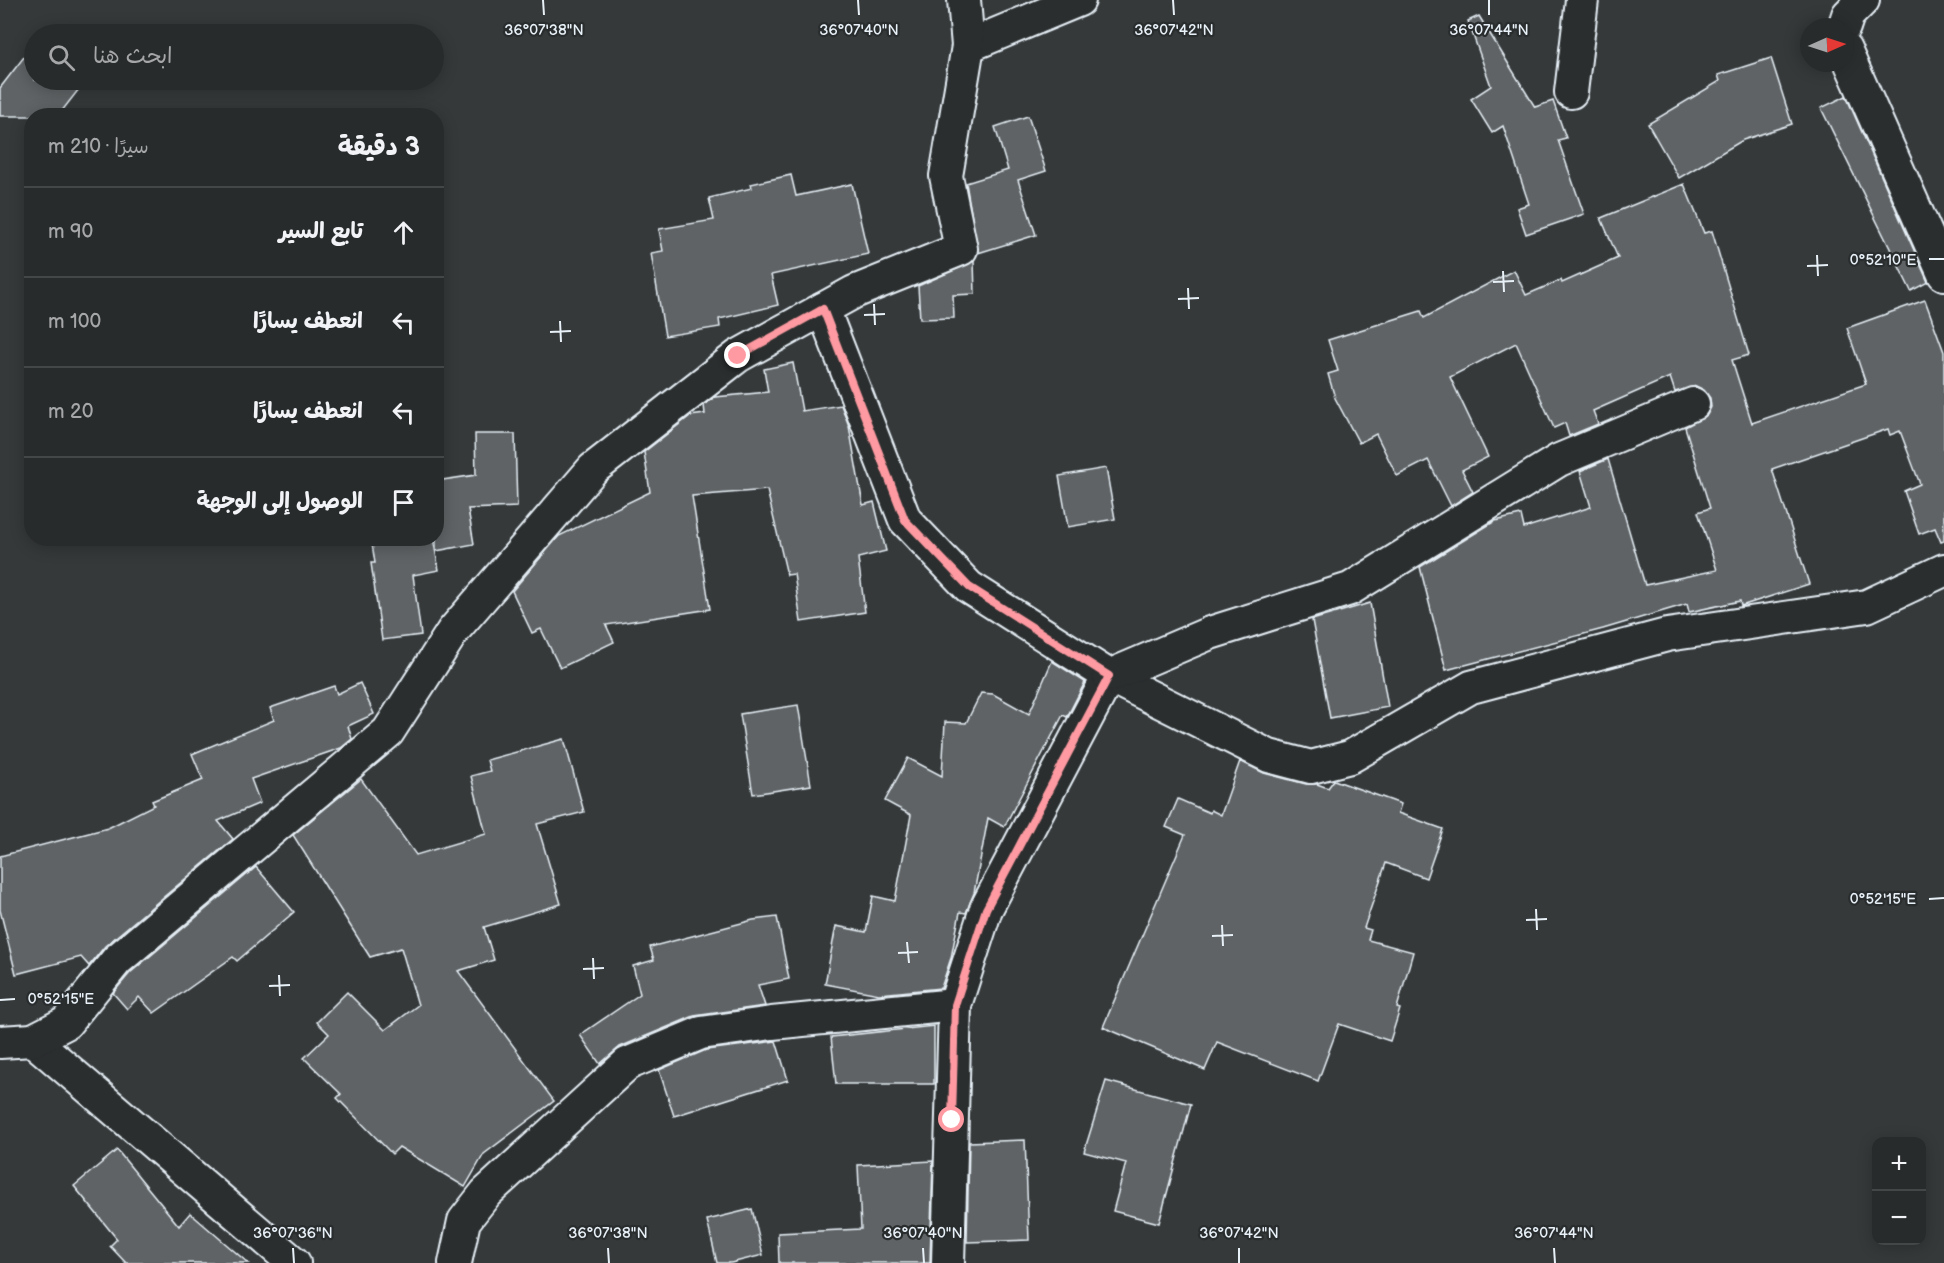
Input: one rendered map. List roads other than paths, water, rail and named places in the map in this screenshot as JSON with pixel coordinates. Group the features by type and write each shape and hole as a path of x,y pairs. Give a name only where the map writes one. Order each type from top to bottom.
{"street":[{"path":"0,1042 33,1040 66,1023 117,960 388,732 453,631 593,469 738,356 854,292 962,249 946,176 968,46 964,0"},
{"path":"968,46 1079,0"},
{"path":"1570,92 1582,0"},
{"path":"1847,18 1863,0"},
{"path":"1854,70 1944,274"},
{"path":"823,309 905,520 969,587 1109,676 1269,756 1311,767 1350,757 1471,687 1667,635 1867,606 1944,570"},
{"path":"948,1263 955,1005 986,909 1109,676 1210,633 1350,589 1559,460 1693,404"},
{"path":"455,1263 464,1221 486,1193 627,1064 701,1033 772,1023 955,1005"},
{"path":"33,1040 294,1263"}]}
